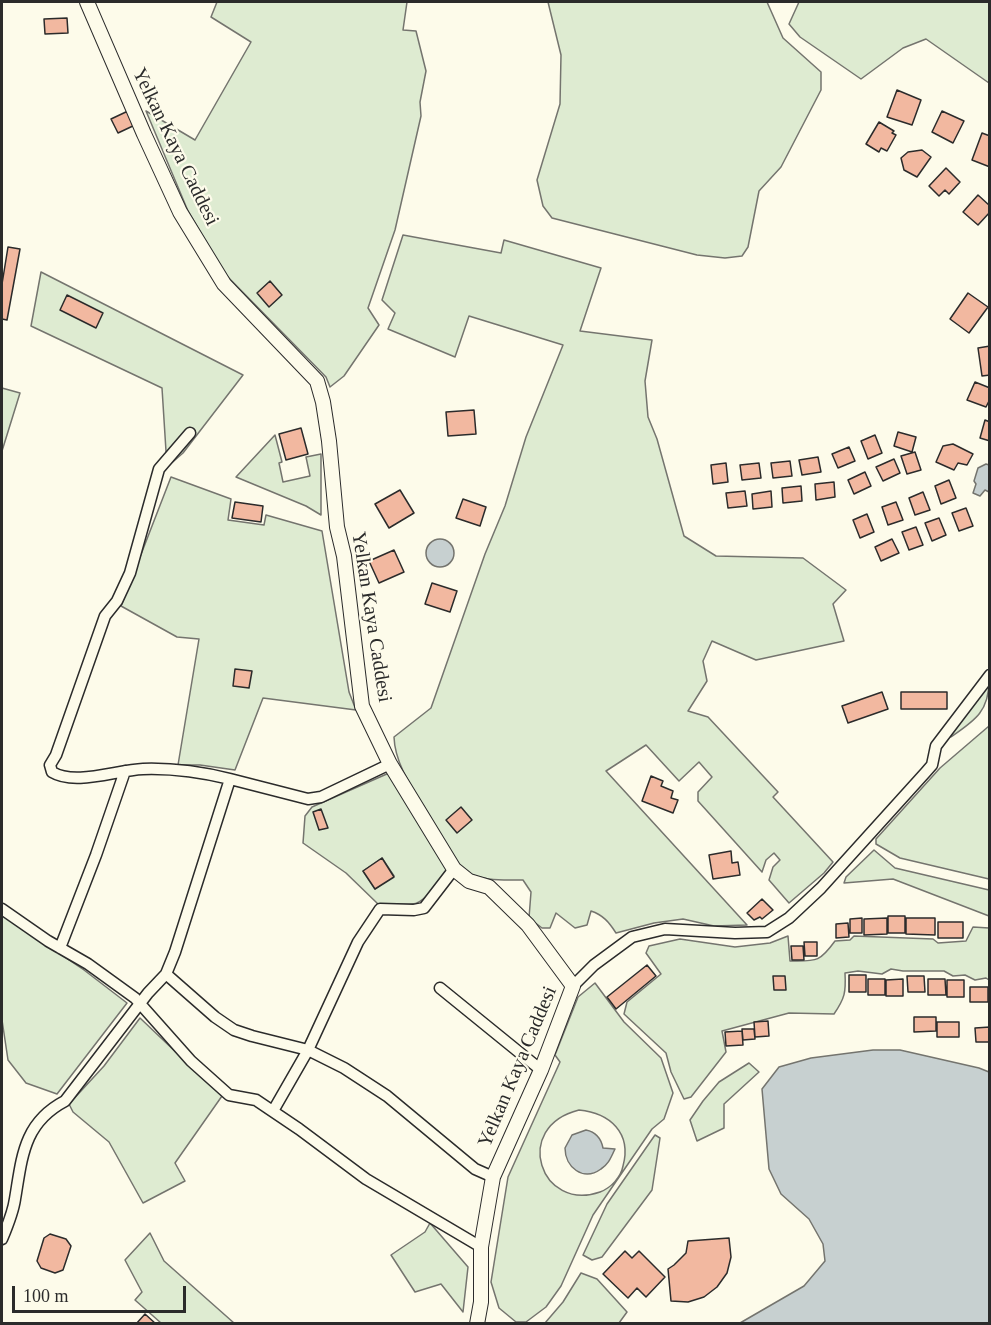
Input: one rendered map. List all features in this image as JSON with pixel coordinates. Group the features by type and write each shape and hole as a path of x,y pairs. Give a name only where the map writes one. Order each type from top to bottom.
{"street":[{"name":"Yelkan Kaya Caddesi","path":"87,2 180,212 224,284 317,381 329,441 337,527 344,556 362,706 390,764 454,869 469,881 489,887 528,925 573,986 541,1070 493,1177 481,1247 481,1302 477,1323"},
{"path":"190,433 159,469 130,573 117,601 105,616 56,755 50,765 51,772 75,778 125,771 167,769 197,771 308,799 321,797 390,764"},
{"path":"573,986 594,965 632,937 665,929 735,933 767,932 789,918 821,888 932,765 936,746 990,675"},
{"path":"60,948 125,771"},
{"path":"2,1239 15,1201 20,1160 34,1128 52,1108 65,1101 139,1004 166,974 230,779"},
{"path":"273,1111 308,1050 358,942 380,909 424,908 454,869"},
{"path":"2,909 88,964 135,998 191,1061 229,1095 256,1100 366,1179 481,1247"},
{"path":"166,974 215,1017 234,1030 308,1050 326,1058 387,1096 475,1168 493,1177"},
{"path":"440,988 541,1070"}],"green space":[{"path":"217,2 407,2 403,30 416,31 426,71 420,102 421,116 395,230 368,308 379,325 344,376 330,387 326,377 224,273 188,211 146,111 195,140 251,42 211,17"},
{"path":"548,2 767,2 783,38 821,72 821,90 781,167 759,191 748,247 742,256 725,258 697,255 552,218 543,206 537,180 560,104 561,55"},
{"path":"799,2 989,2 989,83 926,39 903,48 861,79 800,37 789,24"},
{"path":"403,235 501,253 504,240 601,268 580,331 652,340 645,381 648,417 657,439 684,536 716,556 803,558 846,590 833,604 844,641 756,660 712,641 703,661 707,681 688,711 708,717 778,792 773,797 833,862 824,873 789,903 769,880 773,867 780,860 774,853 766,860 762,872 698,801 698,792 712,777 699,762 679,781 646,745 606,771 747,925 714,926 683,919 654,923 616,933 605,919 591,911 587,925 575,928 556,913 550,928 542,928 529,918 531,892 523,880 478,877 464,870 450,854 398,760 394,737 431,708 485,554 505,506 526,437 563,345 469,316 455,357 388,329 395,313 382,300"},
{"path":"41,272 243,375 183,453 167,467 162,388 31,326"},
{"path":"2,388 20,393 2,451"},
{"path":"275,435 282,462 279,463 283,482 310,476 306,457 321,454 321,515 306,506 236,477"},
{"path":"171,477 231,499 228,520 264,525 266,515 322,531 349,692 356,710 263,698 235,770 200,765 178,765 199,639 177,637 121,606"},
{"path":"989,681 986,701 979,715 951,737 948,734"},
{"path":"989,726 989,879 900,858 876,844 876,839 940,768"},
{"path":"389,773 449,868 432,890 417,903 378,904 346,873 303,843 305,816 312,807","holes":["382,858 394,876 375,889 363,871"]},
{"path":"874,850 895,868 989,890 989,916 893,879 844,883 846,877"},
{"path":"2,915 84,970 127,1003 57,1094 26,1083 8,1060 2,1020"},
{"path":"973,927 989,928 989,980 986,978 975,980 965,975 953,976 944,971 891,969 882,974 858,971 845,973 844,995 834,1014 789,1013 722,1031 726,1052 691,1097 684,1099 671,1072 666,1053 624,1014 627,1002 661,974 646,953 649,946 680,939 735,947 770,943 788,936 790,961 806,961 821,957 835,941 850,940 854,936 933,939 938,943 966,941"},
{"path":"595,983 624,1022 661,1058 673,1093 664,1119 652,1129 593,1215 561,1286 546,1307 526,1322 516,1322 499,1308 491,1282 508,1177 560,1062 555,1055 578,997","holes":["579,1110 609,1120 616,1127 621,1135 625,1154 622,1170 612,1185 600,1192 579,1195 562,1190 549,1180 542,1165 540,1149 545,1133 558,1119"]},
{"path":"140,1018 222,1096 175,1163 185,1181 143,1203 109,1142 73,1112 69,1104 104,1066"},
{"path":"749,1063 759,1072 724,1104 724,1128 697,1141 690,1120 719,1082"},
{"path":"655,1135 660,1138 652,1190 602,1257 592,1260 583,1255 607,1204"},
{"path":"430,1223 468,1267 463,1312 441,1284 415,1292 391,1255 425,1232"},
{"path":"150,1233 164,1261 234,1323 161,1323 135,1300 142,1292 125,1260"},
{"path":"581,1273 597,1279 627,1312 619,1323 545,1323 563,1302"}],"shaded area":[{"path":"989,465 989,492 985,490 980,496 973,493 976,484 974,481 978,468"},
{"path":"440,539 450,543 454,553 450,563 440,567 430,563 426,553 430,543"},
{"path":"873,1050 900,1050 989,1072 989,1323 740,1323 804,1286 825,1261 823,1244 809,1219 781,1194 769,1169 762,1089 779,1067 811,1058"},
{"path":"586,1130 598,1136 603,1148 615,1149 604,1167 588,1174 572,1166 568,1161 565,1148 572,1135"}],"building":[{"path":"67,18 68,33 45,34 44,19"},
{"path":"897,90 921,100 912,125 887,117"},
{"path":"128,111 135,125 118,133 111,119"},
{"path":"942,111 964,121 953,143 932,132"},
{"path":"879,122 894,131 892,133 896,135 887,151 881,148 879,152 866,144"},
{"path":"982,133 990,136 990,167 972,160"},
{"path":"922,150 931,157 917,177 904,170 901,158 908,152"},
{"path":"946,168 960,182 949,194 945,190 939,196 929,186"},
{"path":"978,195 990,206 990,212 978,225 963,212"},
{"path":"8,247 20,249 7,320 2,319 2,284"},
{"path":"270,281 282,295 269,307 257,293"},
{"path":"968,293 988,307 969,333 950,319"},
{"path":"67,295 103,313 96,328 60,310"},
{"path":"990,346 990,375 982,376 978,348"},
{"path":"975,382 990,388 990,399 986,407 967,400"},
{"path":"474,410 476,434 448,436 446,412"},
{"path":"985,420 990,422 990,441 980,438"},
{"path":"301,428 308,454 286,460 279,434"},
{"path":"898,432 916,437 912,452 894,446"},
{"path":"875,435 882,453 868,459 861,441"},
{"path":"953,444 973,454 967,465 958,463 954,470 936,462 943,446"},
{"path":"849,447 855,461 838,468 832,454"},
{"path":"915,452 921,470 907,474 901,456"},
{"path":"818,457 821,472 802,475 799,460"},
{"path":"894,459 900,473 883,481 876,467"},
{"path":"790,461 792,476 773,478 771,463"},
{"path":"726,463 728,482 713,484 711,465"},
{"path":"759,463 761,478 742,480 740,465"},
{"path":"865,472 871,486 854,494 848,480"},
{"path":"949,480 956,498 941,504 935,486"},
{"path":"834,482 835,497 816,500 815,484"},
{"path":"801,486 802,501 783,503 782,488"},
{"path":"400,490 414,513 389,528 375,504"},
{"path":"745,491 747,506 728,508 726,493"},
{"path":"771,491 772,507 753,509 752,494"},
{"path":"923,492 930,510 915,515 909,498"},
{"path":"463,499 486,507 480,526 456,518"},
{"path":"235,502 263,506 261,522 232,518"},
{"path":"896,502 903,520 888,525 882,507"},
{"path":"966,508 973,526 959,531 952,513"},
{"path":"867,514 874,532 860,538 853,520"},
{"path":"939,518 946,535 932,541 925,523"},
{"path":"916,527 923,545 909,550 902,532"},
{"path":"892,539 899,553 881,561 875,547"},
{"path":"394,550 404,572 379,583 369,561"},
{"path":"432,583 457,591 450,612 425,604"},
{"path":"235,669 252,671 249,688 233,686"},
{"path":"882,692 888,709 848,723 842,706"},
{"path":"901,692 947,692 947,709 901,709"},
{"path":"651,776 663,781 661,786 673,791 671,798 678,800 673,813 642,801"},
{"path":"461,807 472,820 457,833 446,820"},
{"path":"321,809 328,828 319,830 313,812"},
{"path":"731,851 732,863 738,862 740,875 713,879 709,855"},
{"path":"382,858 394,877 375,889 363,871"},
{"path":"762,899 773,910 762,919 760,917 754,920 747,913"},
{"path":"888,916 905,916 905,933 888,933"},
{"path":"862,918 862,933 850,933 850,919"},
{"path":"887,918 887,934 864,935 864,919"},
{"path":"906,918 935,918 935,935 906,934"},
{"path":"938,922 963,922 963,938 938,938"},
{"path":"848,923 849,937 836,938 836,924"},
{"path":"804,942 817,942 817,956 805,956"},
{"path":"791,946 803,946 804,960 792,960"},
{"path":"647,965 656,976 616,1009 607,997"},
{"path":"849,975 866,975 866,992 849,992"},
{"path":"773,976 785,976 786,990 774,990"},
{"path":"907,976 924,976 925,992 908,992"},
{"path":"868,979 885,979 885,995 868,995"},
{"path":"903,979 903,996 886,996 886,980"},
{"path":"928,979 945,979 946,995 928,995"},
{"path":"947,980 964,980 964,997 947,997"},
{"path":"970,987 988,987 988,1002 970,1002"},
{"path":"914,1017 936,1017 936,1031 914,1032"},
{"path":"768,1021 769,1036 755,1037 754,1022"},
{"path":"937,1022 959,1022 959,1037 937,1037"},
{"path":"990,1027 990,1042 976,1042 975,1028"},
{"path":"742,1029 754,1029 755,1039 743,1040"},
{"path":"742,1031 743,1045 726,1046 725,1032"},
{"path":"50,1234 66,1239 71,1246 63,1270 55,1273 41,1268 37,1261 44,1238"},
{"path":"729,1238 731,1257 727,1273 717,1287 704,1297 688,1302 671,1301 668,1269 686,1253 688,1241"},
{"path":"625,1251 632,1258 639,1251 665,1277 646,1297 637,1288 628,1298 603,1274"},
{"path":"145,1314 156,1324 136,1324"}]}
